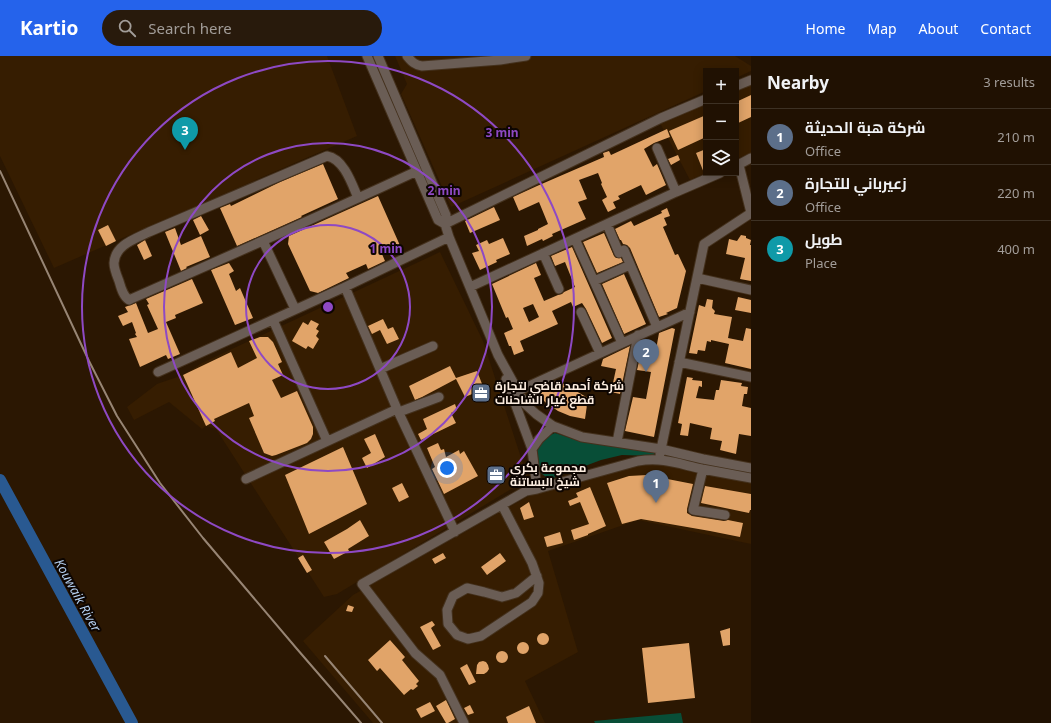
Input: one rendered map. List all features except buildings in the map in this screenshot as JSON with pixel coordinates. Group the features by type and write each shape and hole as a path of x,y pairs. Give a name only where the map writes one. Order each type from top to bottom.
{"street":[{"path":"367,56 438,220 445,224"},
{"path":"378,56 446,215 445,224 449,237 498,355 532,449 537,489"},
{"path":"407,56 417,66 526,56"},
{"path":"491,60 500,56"},
{"path":"739,85 751,80"},
{"path":"445,224 661,118 703,100"},
{"path":"657,148 676,192"},
{"path":"358,198 345,170 334,159 327,156 149,232 123,245 115,258 115,267 121,289 125,297 129,300 264,241 358,198 417,171"},
{"path":"739,165 751,158"},
{"path":"659,459 704,244 750,213 749,199 739,172"},
{"path":"470,287 713,176"},
{"path":"607,224 619,252 624,250 657,327"},
{"path":"158,372 345,287 449,237"},
{"path":"575,239 622,343"},
{"path":"264,241 295,309"},
{"path":"543,253 559,289"},
{"path":"594,281 630,265"},
{"path":"697,278 751,290"},
{"path":"345,287 398,411 455,532"},
{"path":"581,312 600,353"},
{"path":"518,391 690,312"},
{"path":"272,320 327,441"},
{"path":"617,442 638,335"},
{"path":"380,369 433,346"},
{"path":"498,355 525,404 553,426 582,437 661,449 751,468"},
{"path":"679,362 751,377"},
{"path":"246,479 327,441 398,411 439,397"},
{"path":"532,449 539,439 553,426"},
{"path":"464,723 440,675 414,652 362,584 526,490 537,489 638,461 659,459 751,478"},
{"path":"703,469 693,510 725,515"},
{"path":"502,505 532,563 540,583 538,593 532,602 480,636 468,639 457,635 448,624 447,610 453,596 467,588 502,597 516,593 537,576"}],"shaded area":[{"path":"0,56 327,56 357,136 54,268 0,156"},
{"path":"395,56 735,56 751,66 751,71 739,77 739,68 703,68 703,92 451,207 401,94 407,84"},
{"path":"751,84 751,153 739,158 739,104 739,90"},
{"path":"703,104 703,174 690,180 660,123"},
{"path":"440,252 483,341 528,479 337,594 324,597 216,429 206,426 202,429 169,402 134,420 127,407 157,384 183,375 202,363"},
{"path":"645,460 751,480 751,544 638,520 548,551 578,652 525,681 545,723 373,723 303,641 353,595 529,496"}],"green space":[{"path":"555,433 580,441 655,451 654,456 622,455 601,460 553,478 546,477 536,466 537,450 541,442 548,436"},
{"path":"681,713 683,723 595,723 594,721"}],"waterway":[{"name":"Kouwaik River","path":"0,480 132,723"}],"railway":[{"path":"0,171 89,361 117,416 160,483 203,538 361,723"},
{"path":"325,656 382,723"}],"place":[{"name":"طويل","path":"185,150"},
{"name":"زعيرباني للتجارة","path":"646,372"},
{"name":"شركة أحمد قاضي لتجارة قطع غيار الشاحنات","path":"481,393"},
{"name":"مجموعة بكري شيخ البساتنة","path":"496,475"},
{"name":"شركة هبة الحديثة","path":"656,503"}]}
